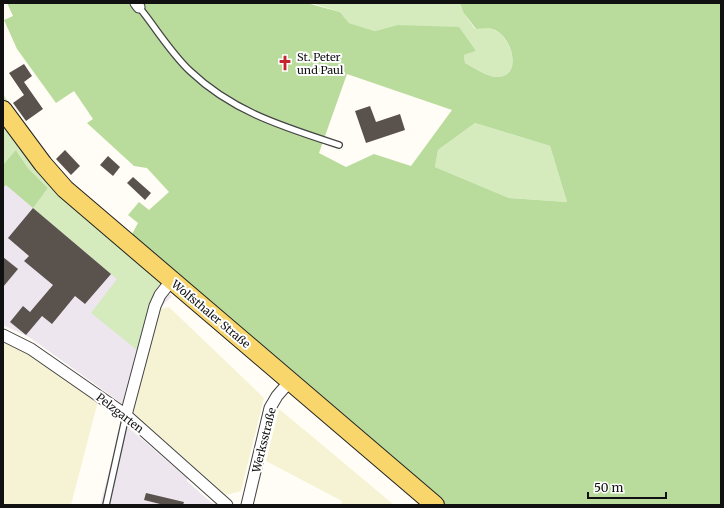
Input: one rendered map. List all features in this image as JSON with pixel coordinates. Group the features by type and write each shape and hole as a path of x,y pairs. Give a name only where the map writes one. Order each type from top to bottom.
{"main road":[{"name":"Wolfsthaler Straße","path":"3,110 43,164 65,188 435,505"}],"street":[{"path":"126,415 155,306 160,295 171,280"},
{"name":"Pelzgarten","path":"3,335 31,349 126,415 227,505"},
{"name":"Werksstraße","path":"248,505 270,408 277,396 290,381"}],"lane":[{"path":"137,5 174,54 190,71 214,92 272,124 339,145"},
{"path":"106,505 126,415"}],"shaded area":[{"path":"3,165 137,266 172,296 159,309 133,413 29,337 3,325"},
{"path":"169,307 264,398 241,491 226,495 133,413 159,309"},
{"path":"3,342 29,355 98,401 71,505 3,505"},
{"path":"279,409 394,505 341,505 342,501 266,461"},
{"path":"122,422 187,478 187,481 214,505 100,505"}],"green space":[{"path":"7,3 307,3 340,12 349,23 375,31 397,25 459,27 476,51 464,55 465,63 484,73 496,77 505,76 513,63 509,45 496,31 488,28 476,29 463,12 460,3 721,3 721,505 445,505 176,275 132,234 138,223 128,215 139,202 149,210 169,192 147,168 134,166 87,123 93,119 74,91 56,103 17,49 4,20 13,16","holes":["347,74 452,110 411,166 374,154 346,167 319,153","475,123 550,146 567,202 509,198 435,167 438,150"]},
{"path":"311,3 460,3 463,12 475,29 488,28 496,31 503,37 509,45 513,63 510,71 505,76 496,77 488,75 465,63 464,55 476,51 397,25 375,31 349,23 340,12"},
{"path":"3,94 48,159 75,186 176,275 159,309 147,358 91,313 117,279 33,208 48,188 28,168 17,151 3,165"},
{"path":"475,123 550,146 567,202 509,198 435,167 438,150"},
{"path":"16,150 28,168 48,188 33,208 6,185 3,188 3,165"}],"building":[{"path":"24,64 32,76 24,82 43,109 26,121 13,103 24,95 9,73"},
{"path":"370,106 376,122 400,114 405,130 366,143 355,111"},
{"path":"65,150 80,166 71,175 56,159"},
{"path":"108,156 120,167 113,176 100,165"},
{"path":"133,177 151,193 145,200 127,183"},
{"path":"33,208 111,274 85,304 75,296 52,324 42,316 26,335 10,322 23,306 30,312 53,285 24,261 29,256 8,238"},
{"path":"3,257 18,269 3,287"},
{"path":"146,493 184,502 183,505 164,505 144,500"}],"place":[{"name":"St. Peter und Paul","path":"285,63"}]}
